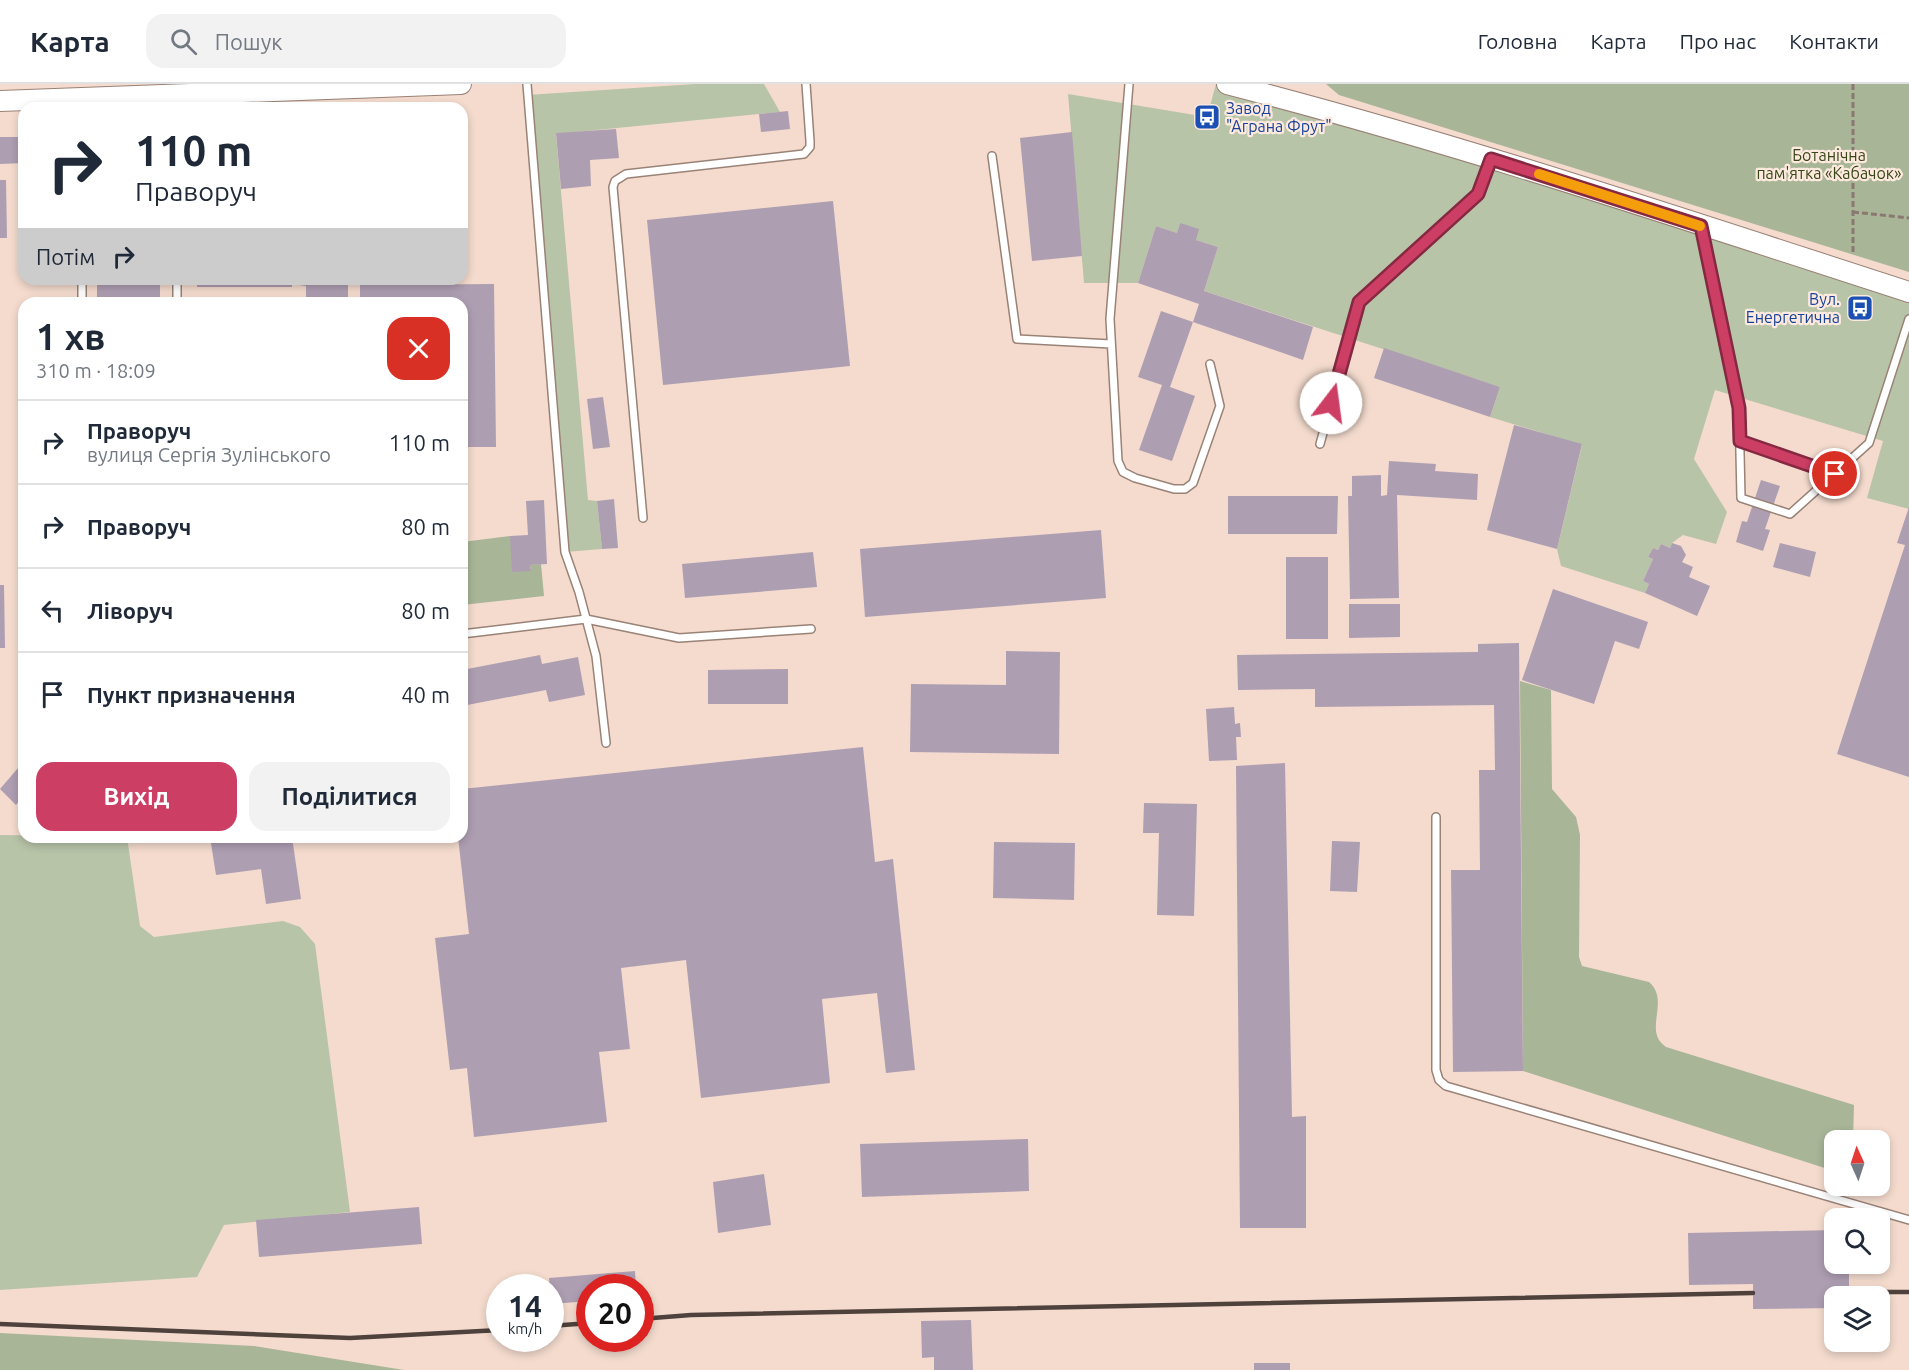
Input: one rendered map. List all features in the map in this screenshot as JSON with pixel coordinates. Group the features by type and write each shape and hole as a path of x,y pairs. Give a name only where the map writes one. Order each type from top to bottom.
{"street":[{"path":"91,102 114,94 176,102 350,87 461,84"},
{"path":"1227,84 1330,111 1491,159 1909,292"},
{"path":"0,101 28,102"}],"lane":[{"path":"526,84 565,552 596,656 606,743"},
{"path":"643,518 612,194 615,181 626,174 804,154 810,147 806,84"},
{"path":"1129,84 1110,319 1118,461 1123,472 1135,478 1174,489 1185,489 1193,483 1220,406 1210,364"},
{"path":"992,156 1017,339 1111,344"},
{"path":"1320,444 1359,302 1478,194 1491,159"},
{"path":"1701,226 1739,408 1741,498 1790,514 1869,443 1909,319"},
{"path":"1740,441 1835,474"},
{"path":"468,633 586,619 679,638 811,629"},
{"path":"1436,817 1436,1070 1438,1080 1446,1086 1909,1220"}],"path":[{"path":"1852,84 1854,274"},
{"path":"1853,212 1909,218"}],"green space":[{"path":"695,84 764,84 780,112 556,134 588,500 597,501 602,549 565,552 527,95"},
{"path":"1216,84 1227,84 1909,292 1909,509 1867,498 1883,441 1715,390 1694,459 1727,512 1716,544 1683,535 1672,543 1670,548 1661,544 1658,550 1653,548 1648,557 1653,559 1643,581 1649,584 1645,593 1561,566 1557,549 1582,445 1490,417 1500,387 1204,291 1218,247 1196,240 1180,223 1177,233 1156,226 1138,283 1084,283 1068,94 1207,117"},
{"name":"Ботанічна пам'ятка «Кабачок»","path":"1326,84 1909,84 1909,272 1339,95"},
{"path":"510,536 531,570 530,565 541,564 544,596 468,604 468,541"},
{"path":"1520,681 1551,690 1552,789 1576,817 1580,835 1579,957 1582,966 1649,982 1658,998 1656,1033 1666,1047 1854,1105 1853,1130 1824,1130 1824,1168 1523,1071"},
{"path":"0,835 18,835 18,843 128,843 140,926 154,937 283,921 300,927 315,944 350,1212 224,1225 197,1277 0,1290"},
{"path":"0,1333 254,1346 404,1370 0,1370"}],"building":[{"path":"788,111 790,129 761,132 759,114"},
{"path":"616,129 619,158 590,160 591,186 561,189 556,133"},
{"path":"1072,132 1082,256 1032,261 1020,138"},
{"path":"0,137 18,137 18,163 0,164"},
{"path":"0,180 6,180 7,238 0,238"},
{"path":"833,201 850,366 663,385 647,220"},
{"path":"1180,223 1199,229 1196,240 1218,247 1204,291 1313,327 1303,360 1193,322 1199,304 1138,283 1156,226 1177,233"},
{"path":"494,284 496,447 468,447 468,297 360,297 360,285"},
{"path":"97,285 160,285 160,297 97,297"},
{"path":"197,285 292,285 292,287 197,287"},
{"path":"299,285 348,285 348,297 306,297 306,286"},
{"path":"1161,311 1193,322 1170,387 1195,396 1172,461 1139,450 1162,385 1138,377"},
{"path":"1384,348 1500,387 1490,417 1374,378"},
{"path":"603,397 610,447 593,449 587,399"},
{"path":"1514,425 1582,444 1557,549 1487,530"},
{"path":"1389,461 1436,464 1435,471 1478,474 1477,500 1397,495 1399,598 1350,599 1348,496 1352,496 1352,476 1381,475 1381,496 1387,495"},
{"path":"1761,480 1780,486 1765,529 1770,530 1763,551 1736,542 1742,521 1747,522"},
{"path":"1228,496 1338,496 1337,534 1228,534"},
{"path":"614,499 618,548 602,549 597,501"},
{"path":"544,500 547,564 530,565 531,571 512,572 510,536 528,535 526,501"},
{"path":"1909,507 1909,777 1837,754 1905,545 1897,543"},
{"path":"1101,530 1106,598 865,617 860,549"},
{"path":"1672,543 1681,546 1686,555 1682,562 1693,567 1689,577 1710,586 1697,616 1645,593 1649,584 1643,581 1653,559 1648,557 1653,548 1658,550 1661,544 1670,548"},
{"path":"1780,543 1816,552 1810,577 1773,567"},
{"path":"813,552 817,587 685,598 682,564"},
{"path":"1286,557 1328,557 1328,639 1286,639"},
{"path":"0,585 4,585 5,648 0,648"},
{"path":"1553,589 1648,622 1639,649 1615,641 1594,704 1522,680"},
{"path":"1349,604 1400,604 1400,637 1349,638"},
{"path":"1519,643 1523,1071 1453,1072 1451,870 1480,870 1479,770 1495,770 1494,705 1315,707 1315,689 1238,690 1237,655 1478,652 1478,644"},
{"path":"1006,651 1060,652 1059,754 910,752 911,684 1006,685"},
{"path":"540,655 542,664 578,657 585,695 549,702 546,690 468,705 468,669"},
{"path":"788,669 788,704 708,704 708,670"},
{"path":"1234,707 1235,724 1240,723 1241,737 1236,737 1237,760 1209,761 1206,709"},
{"path":"863,747 875,862 893,859 915,1070 886,1073 877,993 822,999 830,1083 701,1098 686,960 621,968 630,1049 599,1052 607,1122 474,1137 467,1068 450,1070 435,938 469,934 459,843 468,843 468,788"},
{"path":"1285,763 1292,1117 1306,1116 1306,1228 1240,1228 1236,766"},
{"path":"18,768 18,802 16,805 0,789"},
{"path":"1144,803 1197,804 1194,916 1157,915 1159,833 1143,833"},
{"path":"1332,841 1360,842 1357,892 1330,891"},
{"path":"994,842 1075,843 1074,900 993,898"},
{"path":"211,843 293,843 301,899 266,904 261,869 216,875"},
{"path":"1028,1139 1029,1191 862,1197 860,1144"},
{"path":"764,1174 771,1225 718,1233 713,1182"},
{"path":"419,1207 422,1244 259,1257 256,1220"},
{"path":"1824,1230 1824,1274 1849,1274 1849,1286 1824,1286 1824,1308 1753,1309 1753,1284 1689,1285 1688,1233"},
{"path":"635,1271 635,1274 598,1274"},
{"path":"576,1276 576,1302 564,1303 564,1277"},
{"path":"971,1320 973,1370 934,1370 934,1357 922,1358 921,1321"},
{"path":"1254,1363 1290,1363 1290,1370 1254,1370"}],"railway":[{"path":"1890,1292 1909,1292"},
{"path":"654,1318 691,1315 1753,1293"},
{"path":"0,1324 350,1338 486,1331"},
{"path":"564,1325 576,1324"}],"slow traffic":[{"path":"1539,174 1700,226"}],"place":[{"name":"Завод \"Аграна Фрут\"","path":"1207,117"},
{"name":"Вул. Енергетична","path":"1860,308"}],"route":[{"path":"1331,403 1359,302 1478,194 1491,159 1701,226 1739,408 1740,441 1835,474"}]}
